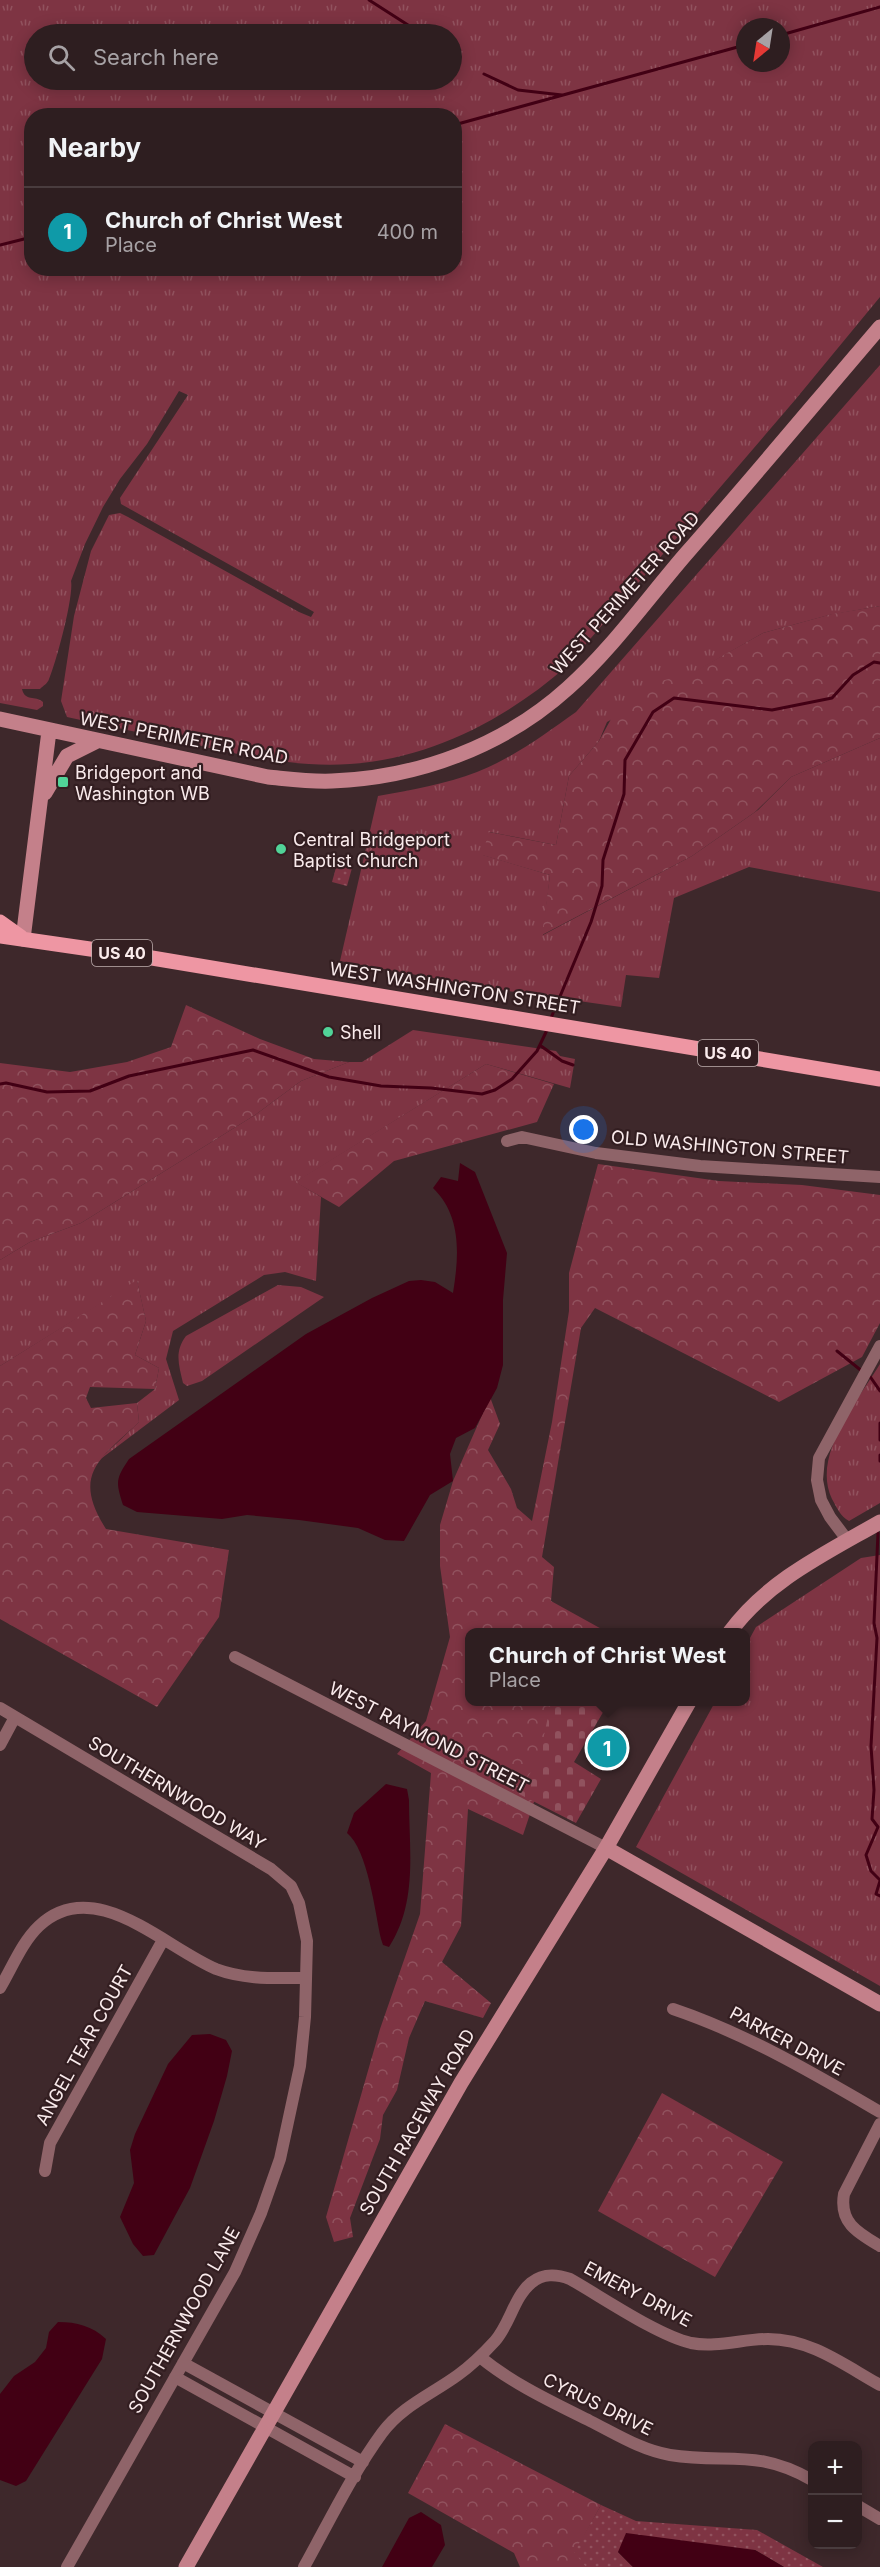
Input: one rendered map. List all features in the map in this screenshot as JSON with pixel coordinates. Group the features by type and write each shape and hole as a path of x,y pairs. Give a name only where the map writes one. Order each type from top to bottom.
{"main road":[{"name":"WEST WASHINGTON STREET","path":"0,922 23,939"},
{"path":"0,936 23,939"},
{"name":"WEST WASHINGTON STREET","path":"0,947 23,939 152,958 880,1079"}],"street":[{"name":"WEST PERIMETER ROAD","path":"0,719 268,777 331,781 408,771 456,757 485,743 544,706 568,688 590,666 880,327"},
{"path":"23,939 49,731"},
{"path":"40,801 67,756 98,741"},
{"name":"OLD WASHINGTON STREET","path":"507,1141 522,1137 596,1153 700,1166 880,1177"},
{"path":"848,1541 824,1508 817,1469 823,1447 880,1346"},
{"path":"733,1628 774,1586 880,1522"},
{"name":"WEST RAYMOND STREET","path":"235,1657 606,1848"},
{"name":"SOUTH RACEWAY ROAD","path":"186,2567 461,2083 606,1848 686,1706"},
{"name":"SOUTHERNWOOD WAY","path":"0,1708 271,1869 291,1886 299,1903 306,1933"},
{"path":"0,1745 15,1717"},
{"path":"606,1848 880,2004"},
{"path":"0,1988 34,1931 50,1918 68,1910 83,1907 111,1911 205,1964 231,1973 265,1978 306,1978"},
{"name":"SOUTHERNWOOD LANE","path":"67,2567 239,2263 273,2181 296,2089 305,2024 306,1933"},
{"name":"ANGEL TEAR COURT","path":"45,2171 50,2143 163,1940"},
{"name":"PARKER DRIVE","path":"674,2009 712,2022 772,2050 880,2112"},
{"path":"880,2124 844,2194 843,2212 851,2228 880,2246"},
{"name":"EMERY DRIVE","path":"480,2357 497,2338 528,2286 539,2277 561,2275 680,2340 702,2344 769,2339 802,2343 880,2385"},
{"path":"304,2567 363,2462 382,2433 398,2416 459,2375 480,2357"},
{"name":"CYRUS DRIVE","path":"480,2357 512,2381 647,2449 681,2456 764,2460 785,2466 808,2478"},
{"path":"183,2363 363,2462"},
{"path":"176,2377 355,2477"},
{"path":"862,2508 880,2519"}],"green space":[{"path":"0,0 880,0 880,297 795,400 567,666 510,708 448,741 380,760 345,764 292,763 258,758 67,717 61,701 74,616 91,551 109,515 120,513 299,612 311,617 314,612 121,504 120,498 188,395 179,391 147,444 120,479 85,544 71,581 64,630 47,683 40,689 22,689 25,696 40,700 43,706 37,710 0,703"},
{"path":"880,365 880,606 829,615 763,633 607,722 599,741 569,776 556,845 490,832 483,855 550,875 543,935 692,856 758,810 791,777 880,738 880,892 749,867 674,898 659,978 626,975 621,1007 494,989 340,961 378,796 441,783 477,772 516,753 576,712"},
{"path":"880,606 880,738 791,777 755,812 692,856 542,935 550,875 482,855 489,832 556,845 569,776 599,741 617,708 633,693 655,682 688,675 763,633 832,614"},
{"path":"337,864 352,868 347,886 332,882"},
{"path":"186,1005 260,1039 314,1059 349,1062 301,1081 255,1115 81,1223 30,1242 0,1260 0,1063 70,1072 127,1062 171,1047"},
{"path":"413,1030 556,1051 560,1056 575,1059 570,1088 486,1064 296,1182 321,1197 316,1281 285,1272 264,1275 173,1331 166,1359 179,1400 98,1461 139,1422 137,1403 155,1389 159,1368 135,1355 146,1321 137,1281 0,1366 0,1260 30,1242 81,1223 255,1115 301,1081 349,1062 362,1062"},
{"path":"486,1064 554,1084 537,1122 394,1161 339,1207 295,1182"},
{"path":"598,1164 719,1181 802,1185 880,1195 880,1323 862,1357 779,1402 595,1308 581,1328 542,1557 554,1567 551,1601 600,1628 465,1628 465,1706 559,1706 548,1760 523,1835 468,1809 461,1926 442,1962 491,2003 483,2018 425,2001 409,2038 397,2090 383,2115 380,2139 350,2218 353,2237 334,2242 326,2217 380,2029 420,1914 431,1773 397,1754 426,1721 450,1637 440,1566 440,1525 453,1481 490,1397 500,1424 488,1450 511,1489 517,1508 532,1521 552,1422 569,1311 569,1273"},
{"path":"137,1280 146,1321 135,1355 159,1368 155,1389 90,1387 86,1398 91,1408 137,1403 139,1422 112,1447 95,1469 91,1481 91,1494 96,1510 106,1529 229,1550 219,1617 157,1707 0,1619 0,1366"},
{"path":"278,1285 301,1287 324,1297 202,1381 187,1386 183,1383 179,1353 186,1336"},
{"path":"880,1364 880,1503 849,1521 841,1514 832,1499 827,1482 828,1465 832,1447 840,1429"},
{"path":"880,1555 880,1986 636,1847 713,1706 750,1706 750,1638 756,1627 861,1558"},
{"path":"550,1706 607,1706 574,1762 601,1779 576,1823 517,1793 539,1760"},
{"path":"662,2093 783,2162 715,2277 598,2211"},
{"path":"445,2424 601,2505 575,2552 587,2567 520,2567 514,2553 408,2493"},
{"path":"601,2505 636,2521 757,2530 823,2567 784,2567 755,2550 618,2552 633,2567 586,2567 574,2552"}],"shaded area":[{"path":"460,1163 475,1172 507,1253 503,1300 503,1365 497,1388 475,1428 456,1438 450,1454 453,1481 430,1495 404,1541 385,1540 358,1528 299,1520 247,1515 222,1519 137,1512 123,1505 118,1481 129,1459 306,1334 372,1298 409,1281 435,1282 453,1293 457,1251 454,1224 442,1199 433,1188 441,1177 458,1181"},
{"path":"386,1784 407,1789 409,1800 408,1894 398,1930 389,1947 383,1945 381,1939 370,1882 360,1853 347,1833 354,1813"},
{"path":"210,2034 226,2040 232,2051 214,2121 190,2188 154,2255 143,2256 133,2244 120,2217 134,2183 130,2150 135,2134 168,2064 192,2035"},
{"path":"58,2322 84,2326 106,2339 102,2359 26,2481 16,2486 0,2480 0,2394 14,2376 35,2362 46,2348 49,2332"},
{"path":"421,2512 441,2525 445,2545 432,2567 382,2567 409,2518"},
{"path":"626,2533 755,2550 784,2567 633,2567 618,2552"}],"waterway":[{"path":"369,0 406,24"},
{"path":"790,32 880,7"},
{"path":"462,123 736,47"},
{"path":"484,74 518,90 562,95"},
{"path":"0,245 24,239"},
{"path":"551,1018 591,922 602,886 603,860 624,794 625,760 653,712 674,698 772,710 832,698 853,675 874,662 880,663"},
{"path":"0,1084 6,1083 47,1092 90,1091 129,1076 253,1050 329,1077 381,1086 431,1088 482,1094 495,1090 512,1079 537,1051 547,1030"},
{"path":"541,1046 562,1061 573,1065"},
{"path":"837,1351 863,1372"},
{"path":"869,1375 880,1391"},
{"path":"880,1423 880,1440"},
{"path":"880,1455 880,1461"},
{"path":"878,1533 874,1623 877,1638 871,1746 874,1790 872,1819 878,1827 866,1855 871,1871 880,1880"},
{"path":"880,1881 876,1894 880,1896"}],"place":[{"name":"Bridgeport and Washington WB","path":"63,782"},
{"name":"Central Bridgeport Baptist Church","path":"281,849"},
{"name":"Shell","path":"328,1032"},
{"name":"Church of Christ West","path":"607,1748"}]}
